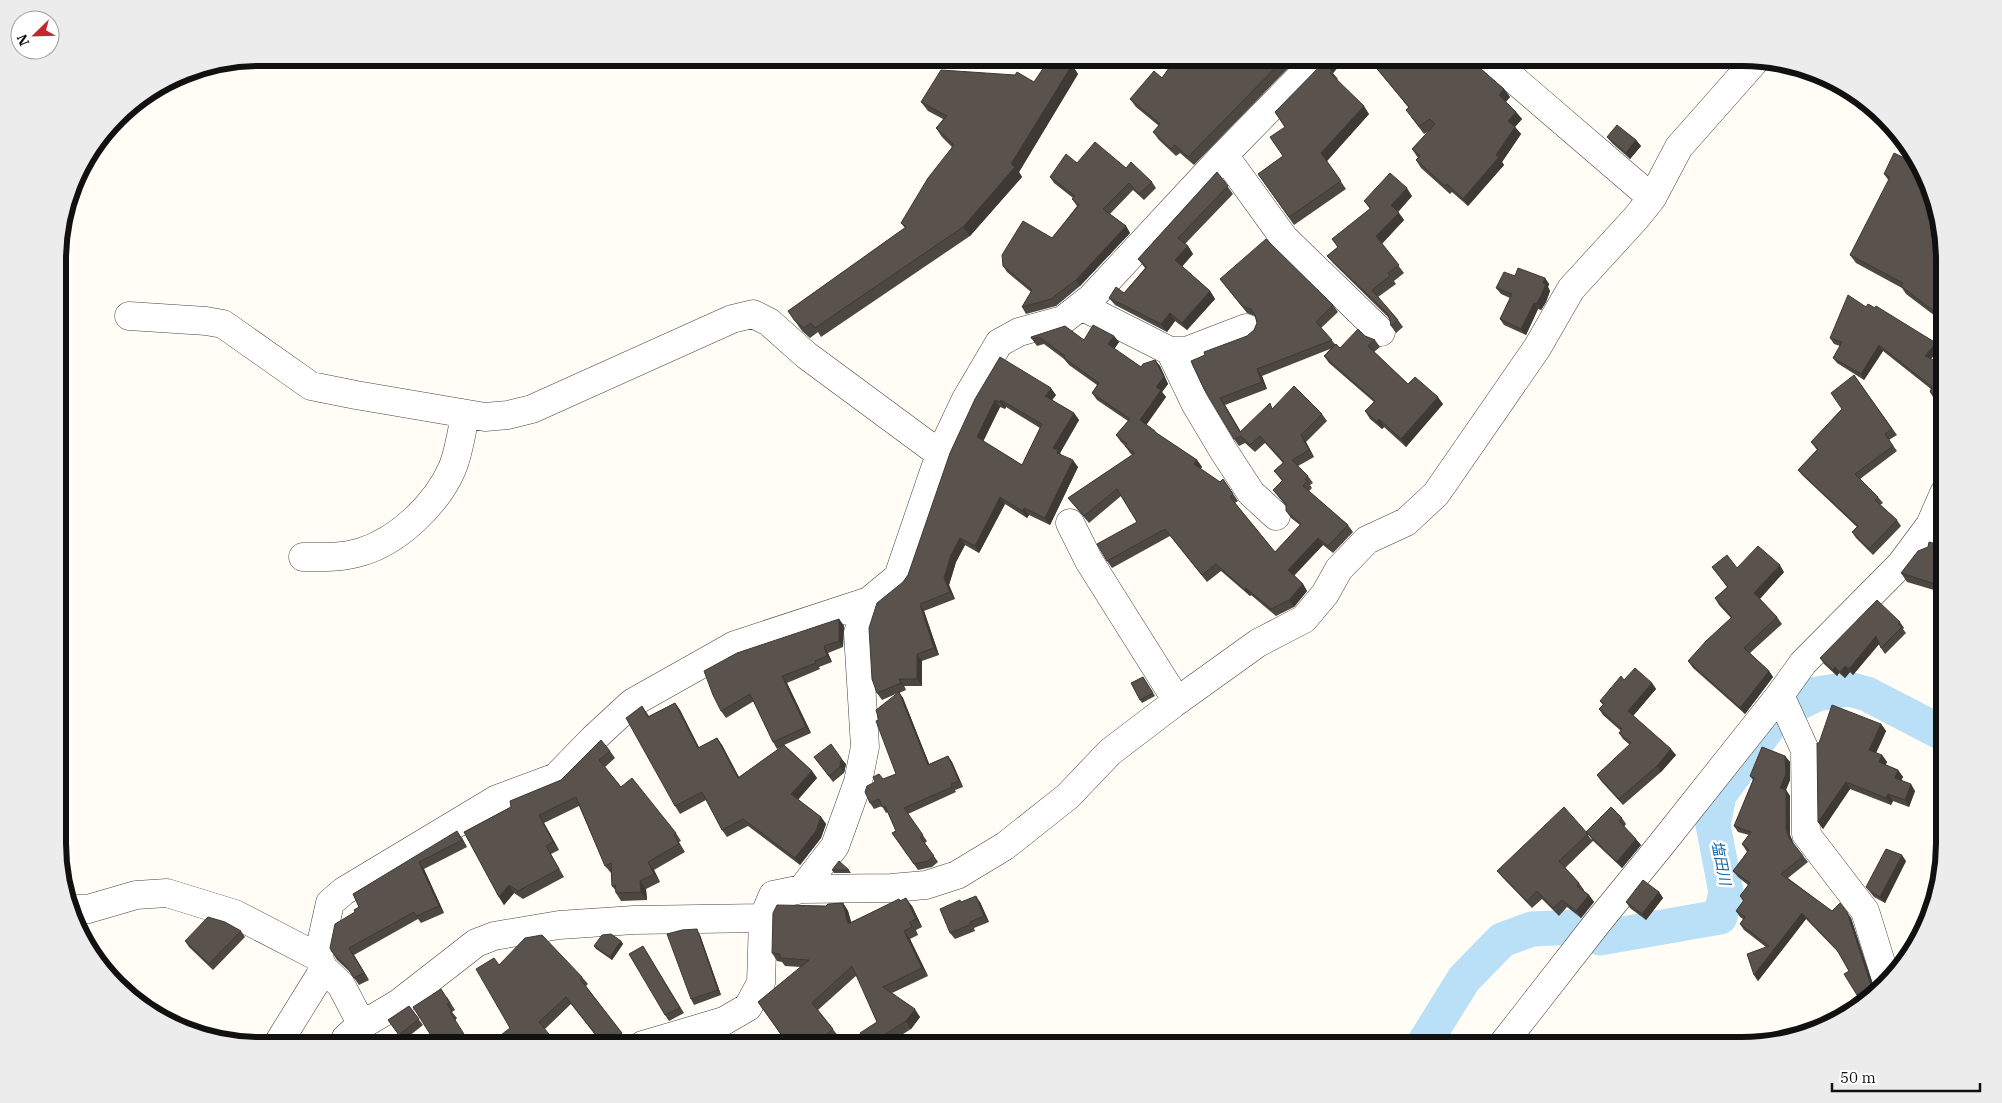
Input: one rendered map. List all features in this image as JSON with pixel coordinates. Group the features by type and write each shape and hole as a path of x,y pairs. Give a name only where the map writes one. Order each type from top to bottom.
{"street":[{"path":"282,1037 321,963 330,903 344,891 497,799 556,777 632,703 735,646 869,601 898,577 940,454 966,399 999,343 1019,332 1063,320 1091,298 1224,155 1311,66"},
{"path":"1498,66 1652,198"},
{"path":"670,1037 724,1021 748,1007 761,983 763,918 774,895 802,889 891,888 926,885 957,875 1005,846 1068,796 1110,752 1177,701 1258,642 1304,619 1325,594 1339,569 1367,540 1406,522 1436,494 1537,348 1571,289 1652,198 1679,147 1750,67"},
{"path":"1224,155 1284,238 1381,332"},
{"path":"1081,306 1170,351 1186,352 1246,328"},
{"path":"129,316 206,320 223,324 312,386 485,417 508,416 532,409 732,319 754,314 769,322 806,355 940,454"},
{"path":"1170,351 1195,403 1223,450 1251,493 1276,516"},
{"path":"304,557 340,556 360,552 381,544 408,526 428,506 452,470 465,414"},
{"path":"1508,1037 1803,663 1901,564 1930,525 1936,511"},
{"path":"1070,523 1089,561 1177,701"},
{"path":"802,889 835,846 858,782 865,748 858,633 869,601"},
{"path":"1780,694 1805,750 1806,834 1866,911 1885,974"},
{"path":"78,909 88,909 136,895 167,893 235,914 321,963 341,985 355,1035 476,943 494,936 559,925 634,920 763,918"}],"building":[{"path":"1045,66 1071,66 1011,164 1015,167 963,227 815,328 811,323 804,328 795,321 788,311 906,227 901,223 928,178 954,145 936,128 947,116 921,102 941,70 1015,75 1017,72 1034,82"},
{"path":"1170,66 1277,66 1188,157 1175,145 1171,149 1153,132 1160,124 1130,99 1154,71 1162,78"},
{"path":"1320,66 1327,66 1332,71 1330,73 1364,106 1321,153 1341,181 1289,217 1258,174 1283,156 1270,137 1285,127 1275,112"},
{"path":"1375,66 1478,66 1504,89 1499,95 1516,112 1508,121 1515,127 1496,155 1499,157 1463,199 1416,160 1420,156 1412,149 1435,124 1430,119 1419,126 1406,110 1409,107"},
{"path":"1617,125 1636,140 1626,153 1607,137"},
{"path":"1095,142 1126,168 1131,162 1152,182 1139,194 1129,183 1103,209 1126,226 1076,280 1051,299 1022,307 1032,290 1003,266 1002,255 1023,221 1052,238 1079,205 1072,199 1075,196 1050,177 1066,154 1077,163"},
{"path":"1894,153 1908,159 1921,186 1934,232 1931,236 1934,238 1936,260 1936,313 1901,286 1903,283 1850,255 1890,177 1884,174"},
{"path":"1217,172 1228,186 1178,238 1188,246 1175,260 1210,291 1182,323 1170,313 1161,324 1109,298 1116,287 1124,293 1147,267 1138,259"},
{"path":"1390,173 1407,188 1391,205 1399,213 1376,236 1399,265 1388,273 1390,276 1372,290 1398,320 1391,326 1387,313 1327,256 1338,247 1332,239 1371,208 1364,201"},
{"path":"1266,239 1333,305 1316,322 1332,340 1257,369 1262,382 1220,398 1240,432 1270,403 1272,409 1294,386 1322,414 1301,435 1309,450 1292,460 1308,476 1303,486 1348,525 1328,546 1318,538 1288,570 1303,584 1289,600 1271,609 1246,588 1245,590 1216,564 1202,575 1165,529 1107,561 1097,544 1137,522 1117,489 1084,516 1068,498 1135,453 1125,446 1127,444 1116,435 1130,419 1092,393 1099,383 1039,337 1032,339 1031,337 1065,326 1084,340 1093,325 1114,336 1108,344 1141,367 1143,364 1155,360 1164,377 1156,387 1161,390 1140,420 1197,460 1194,464 1220,482 1223,479 1233,494 1230,497 1275,552 1301,524 1286,511 1286,504 1273,490 1283,480 1274,471 1284,462 1260,436 1250,445 1241,436 1234,439 1204,389 1191,361 1205,355 1204,352 1247,336 1254,330 1257,323 1251,309 1242,306 1220,279"},
{"path":"1518,268 1545,278 1543,283 1546,284 1521,329 1500,319 1512,294 1496,288 1504,272 1515,276"},
{"path":"1848,295 1866,307 1868,304 1875,308 1876,306 1936,343 1925,356 1936,362 1936,395 1930,392 1932,387 1879,345 1861,374 1833,358 1842,342 1830,338"},
{"path":"1358,329 1365,336 1375,340 1368,346 1408,384 1415,377 1438,397 1401,439 1379,419 1377,422 1365,411 1375,401 1324,356 1336,344 1340,348"},
{"path":"1000,357 1051,388 1045,396 1074,413 1053,448 1058,450 1057,453 1073,460 1045,518 1024,508 1022,511 1000,497 975,546 960,538 951,555 944,578 950,592 920,604 934,648 917,654 917,679 899,679 901,683 877,693 872,679 869,628 877,603 903,582 908,575 950,453 975,399","holes":["995,400 1000,402 1001,400 1042,424 1022,465 977,437"]},
{"path":"1854,375 1892,429 1885,434 1893,446 1855,474 1878,497 1875,500 1897,520 1869,549 1852,532 1858,526 1798,470 1818,449 1811,442 1842,409 1831,393"},
{"path":"1929,542 1936,544 1936,584 1901,573 1918,551 1928,547"},
{"path":"1758,546 1780,565 1754,593 1777,617 1744,648 1769,671 1740,708 1688,661 1732,617 1715,598 1728,587 1712,567 1727,555 1737,568"},
{"path":"1877,600 1900,622 1898,624 1902,627 1881,648 1876,636 1849,669 1845,666 1840,672 1835,667 1833,670 1820,658"},
{"path":"839,619 839,641 824,646 827,656 815,661 816,663 782,676 806,727 773,742 750,694 721,711 704,671 737,653"},
{"path":"1635,668 1652,683 1628,711 1671,749 1657,766 1619,799 1597,775 1631,743 1619,733 1622,729 1599,709 1604,704 1600,701 1621,676 1624,680"},
{"path":"1143,677 1153,693 1140,700 1131,683"},
{"path":"899,692 928,765 948,756 959,781 951,784 952,787 904,808 923,835 920,837 934,856 928,861 914,864 892,833 896,831 885,806 882,807 879,799 870,803 865,792 867,786 875,782 873,777 879,774 883,779 896,774 876,721 879,720 876,710"},
{"path":"675,703 698,748 717,738 738,778 784,745 812,771 791,794 821,817 816,831 795,858 743,819 722,830 702,792 675,806 626,718 642,706 648,717"},
{"path":"1832,705 1881,724 1869,750 1882,755 1879,762 1898,770 1895,778 1911,784 1905,800 1888,794 1886,798 1846,782 1818,822 1817,743 1819,743"},
{"path":"601,740 610,751 599,760 621,787 632,778 676,833 674,834 679,844 648,862 654,874 640,881 641,892 616,893 615,885 612,886 611,863 605,866 576,797 539,815 553,842 546,846 559,869 518,891 509,885 499,897 464,832 511,807 510,801 561,780"},
{"path":"831,744 841,758 840,767 829,776 814,757"},
{"path":"1762,747 1785,756 1786,774 1780,788 1786,790 1786,829 1789,838 1803,856 1781,874 1832,911 1840,903 1847,912 1871,985 1857,995 1844,974 1849,971 1837,950 1802,913 1754,975 1747,954 1769,946 1740,924 1745,917 1736,911 1744,900 1740,896 1750,883 1733,871 1749,850 1742,844 1751,832 1734,826 1754,778 1750,776"},
{"path":"1564,807 1588,834 1559,861 1579,883 1577,886 1589,895 1576,911 1562,900 1553,908 1537,891 1527,901 1497,871"},
{"path":"1611,807 1622,818 1619,821 1636,839 1617,862 1586,832"},
{"path":"457,831 462,840 419,862 439,906 416,916 414,912 349,948 364,973 354,978 330,948 335,924 355,912 354,910 359,907 353,894"},
{"path":"1886,849 1902,855 1880,897 1866,887"},
{"path":"839,861 849,870 832,870"},
{"path":"1643,880 1659,892 1642,914 1626,902"},
{"path":"976,896 984,916 950,933 940,909 960,900 961,902"},
{"path":"906,898 916,919 910,922 912,927 904,931 922,968 883,987 915,1009 906,1021 881,1037 863,1037 860,1033 877,1022 852,966 812,1003 833,1029 823,1037 787,1037 785,1035 783,1037 758,1002 809,960 780,958 780,954 772,953 773,913 777,905 826,906 828,904 843,903 848,924 899,899 900,901"},
{"path":"208,917 225,922 241,931 209,964 185,941"},
{"path":"697,929 718,990 691,999 667,934"},
{"path":"611,934 621,941 610,957 594,946 602,935"},
{"path":"542,935 582,977 580,979 622,1033 617,1037 598,1037 566,997 539,1022 551,1037 498,1037 510,1028 476,969 494,958 499,965 525,938"},
{"path":"643,946 680,1008 665,1015 629,954"},
{"path":"441,989 450,1003 447,1004 452,1011 450,1012 466,1037 432,1037 413,1007"},
{"path":"409,1006 419,1019 399,1035 388,1020"}],"waterway":[{"name":"塩田川","path":"1428,1037 1464,979 1502,940 1532,929 1577,927 1600,938 1720,917 1726,892 1713,825 1719,795 1779,712 1817,694 1849,689 1867,694 1936,730"}]}
